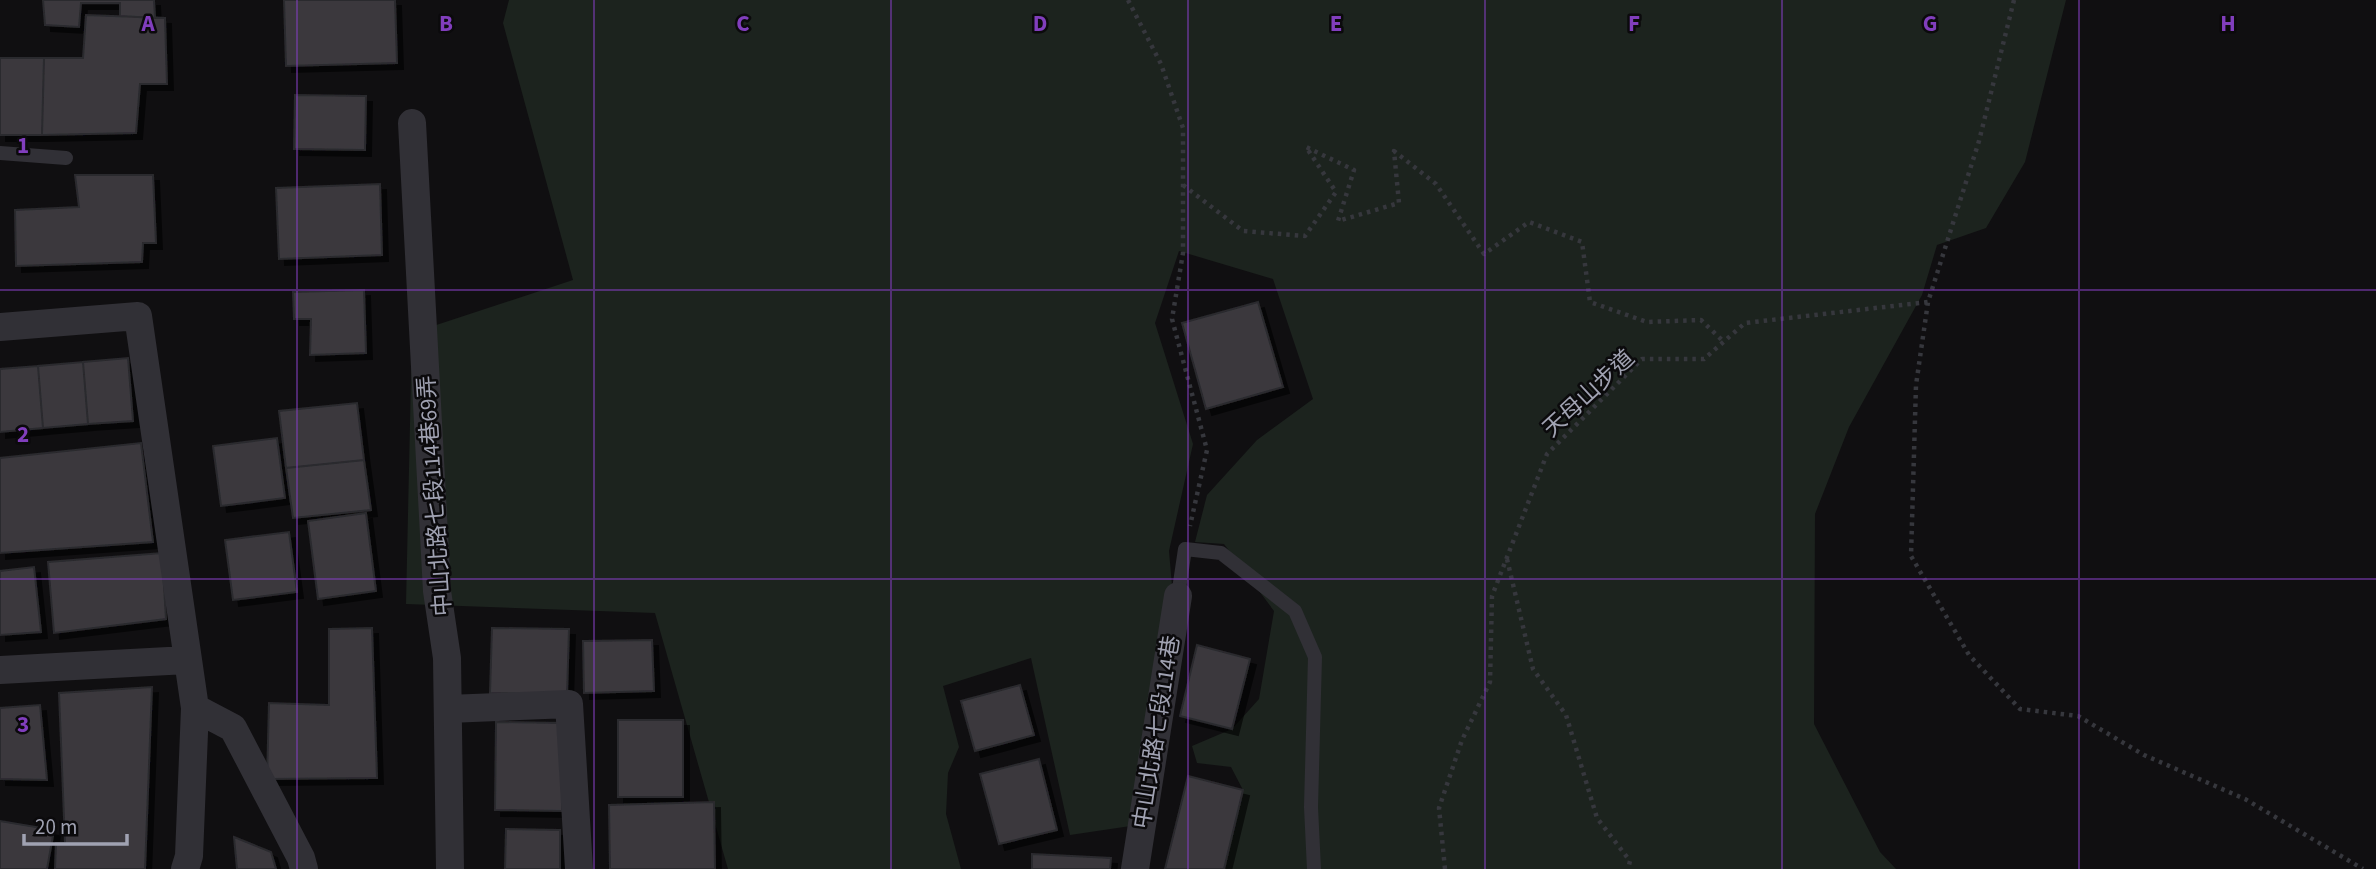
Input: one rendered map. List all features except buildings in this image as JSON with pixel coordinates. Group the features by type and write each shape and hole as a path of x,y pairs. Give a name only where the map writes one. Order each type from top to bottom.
{"street":[{"name":"中山北路七段114巷69弄","path":"412,123 437,590 447,658 450,869"},
{"path":"0,327 138,316 195,708 189,856 185,869"},
{"name":"中山北路七段114巷","path":"1135,869 1178,596"},
{"path":"0,670 187,660"},
{"path":"448,709 569,704 579,869"},
{"path":"195,708 233,728 301,858 304,869"}],"lane":[{"path":"0,153 66,158"},
{"path":"1178,596 1185,549 1221,553 1295,611 1315,657 1311,807 1314,869"}],"path":[{"path":"1128,0 1161,64 1183,128 1183,253 1172,319 1208,450 1185,549"},
{"path":"2014,0 1979,141 1928,302 1916,385 1911,556 1969,655 2020,709 2078,716 2144,755 2245,799 2363,869"},
{"path":"1183,185 1243,231 1305,236 1336,192 1306,147 1354,170 1338,221 1399,203 1394,151 1436,184 1485,254 1529,222 1582,242 1590,302 1647,322 1700,320 1724,342"},
{"name":"天母山步道","path":"1445,869 1439,808 1462,740 1490,682 1492,596 1547,454 1642,359 1704,359 1745,323 1928,302"},
{"path":"1507,558 1533,669 1566,715 1597,818 1630,861 1628,869"}],"shaded area":[{"path":"509,0 2066,0 2025,162 1986,228 1937,245 1922,295 1849,427 1815,514 1814,724 1880,852 1896,869 1224,869 1243,790 1231,767 1197,763 1192,746 1232,729 1259,699 1274,611 1224,544 1195,542 1207,495 1257,440 1313,399 1273,279 1179,251 1155,323 1193,444 1169,551 1173,597 1144,824 1070,835 1031,658 943,686 959,747 948,773 946,814 961,869 728,869 655,613 406,604 412,333 573,280 503,23"}]}
